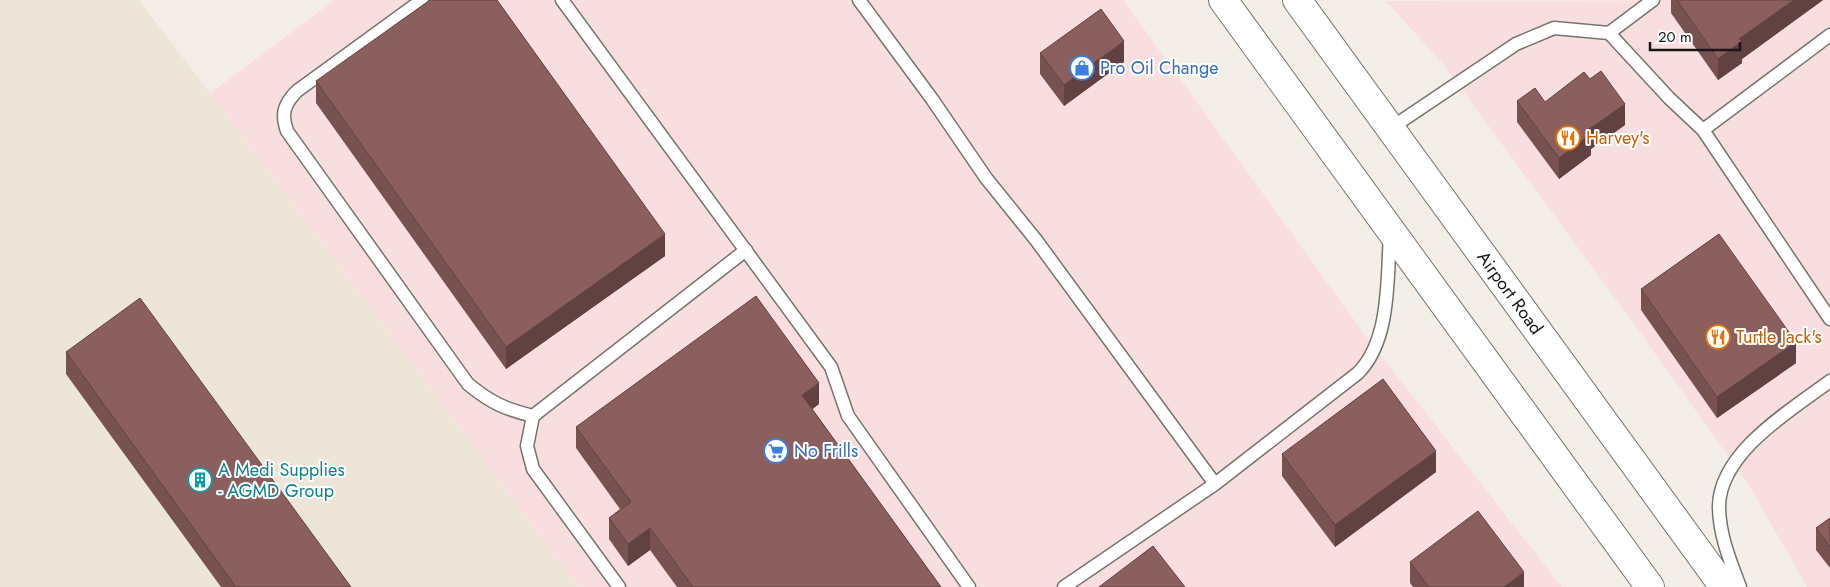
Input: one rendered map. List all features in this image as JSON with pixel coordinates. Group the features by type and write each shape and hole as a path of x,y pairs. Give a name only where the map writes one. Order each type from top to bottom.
{"main road":[{"path":"1223,0 1650,587"},
{"name":"Airport Road","path":"1297,0 1724,587"}],"lane":[{"path":"422,0 297,91 288,100 283,120 287,131 468,384 484,398 504,409 533,416"},
{"path":"562,0 831,367 848,416 969,587"},
{"path":"859,0 932,99 986,178 1036,240 1215,484"},
{"path":"1391,128 1516,44 1554,28 1609,33 1653,0"},
{"path":"1609,33 1669,98 1703,130 1830,319"},
{"path":"1703,130 1830,35"},
{"path":"1064,587 1215,484 1367,364 1377,341 1384,313 1390,229"},
{"path":"619,587 532,469 527,446 533,416 746,250"},
{"path":"1740,587 1724,545 1719,505 1723,485 1736,460 1756,437 1830,381"}],"shaded area":[{"path":"0,0 139,0 578,587 0,587"},
{"path":"334,0 1123,0 1365,335 1562,587 578,587 210,93"},
{"path":"1830,0 1830,587 1807,587 1748,484 1631,320 1443,64 1386,1"}],"building":[{"path":"430,0 497,0 665,234 506,347 316,81"},
{"path":"1677,0 1794,0 1739,39 1742,41 1718,59"},
{"path":"1101,9 1124,41 1064,85 1040,53"},
{"path":"1601,71 1625,104 1588,130 1591,134 1559,158 1517,101 1535,88 1545,102 1584,72 1590,79"},
{"name":"Turtle Jack's","path":"1719,234 1796,342 1717,397 1641,289"},
{"path":"756,296 819,383 802,395 941,587 693,587 650,528 628,544 609,518 631,502 576,427"},
{"name":"A Medi Supplies - AGMD Group","path":"140,298 351,587 236,587 66,352"},
{"path":"1383,379 1436,451 1335,525 1282,454"},
{"path":"1478,511 1524,572 1504,587 1429,587 1410,562"},
{"path":"1830,518 1830,547 1816,528"},
{"path":"1153,546 1185,587 1099,587"}],"place":[{"name":"Pro Oil Change","path":"1082,68"},
{"name":"Harvey's","path":"1568,138"},
{"name":"Turtle Jack's","path":"1718,337"},
{"name":"No Frills","path":"776,451"},
{"name":"A Medi Supplies - AGMD Group","path":"200,480"}]}
